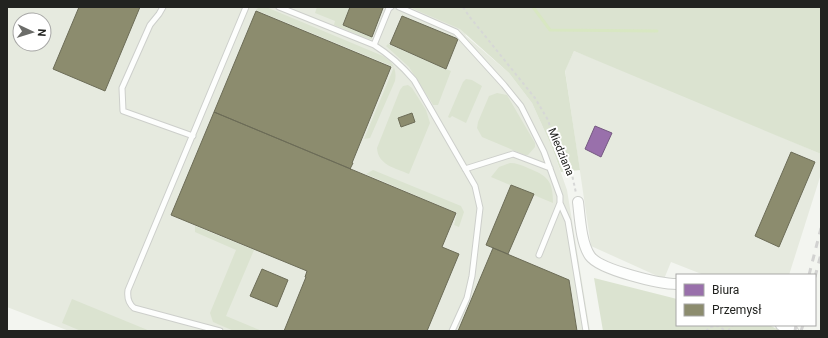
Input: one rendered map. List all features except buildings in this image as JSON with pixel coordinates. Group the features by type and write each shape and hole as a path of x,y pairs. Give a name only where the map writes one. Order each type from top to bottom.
{"street":[{"path":"578,202 580,220 586,244 589,254 593,260 615,270 667,284 676,284"},
{"path":"782,326 793,331"}],"lane":[{"path":"162,7 159,14 150,25 122,88 123,111 193,136"},
{"path":"220,331 134,308 130,305 127,296 128,290 246,7"},
{"path":"279,7 374,45 402,66 414,80 475,186 480,208 472,276 466,298 452,331"},
{"path":"374,45 391,7"},
{"path":"399,7 456,32 461,36 521,106 544,152 560,196 560,203 539,255"},
{"path":"465,168 513,154 550,168"},
{"path":"560,203 568,221 586,331"}],"path":[{"name":"Miedziana","path":"463,7 535,98 548,120 556,145 571,170 578,202"},
{"path":"706,331 710,327 719,326 725,331"}],"shaded area":[{"path":"7,7 445,7 463,26 466,36 509,73 532,103 551,145 567,190 590,331 69,331 7,307"},
{"path":"574,51 643,78 821,154 821,174 789,274 701,274 671,262 664,279 591,246 565,70"}],"green space":[{"path":"259,7 266,7 383,56 392,63 394,67 256,10"},
{"path":"317,7 350,7 343,25 372,37 372,39 334,25 335,21 315,13"},
{"path":"409,7 821,7 821,154 574,51 565,71 580,170 561,172 551,145 532,103 509,73 460,29"},
{"path":"388,44 451,71 438,105 433,105 409,67 386,46"},
{"path":"394,67 395,81 370,138 364,139"},
{"path":"466,79 472,80 482,86 466,123 452,116 450,118 448,117 463,82"},
{"path":"408,85 412,88 426,110 430,123 409,174 393,168 384,162 378,154 377,148 400,90 403,86"},
{"path":"497,93 507,95 535,143 535,147 528,155 482,137 477,128 489,96"},
{"path":"510,163 524,166 545,177 552,189 553,203 491,177 499,167"},
{"path":"373,170 461,206 464,212 459,227 454,225 457,213 366,174"},
{"path":"195,226 254,250 226,316 262,331 234,331 213,322 210,313 236,250 195,232"},
{"path":"594,278 676,299 676,326 771,326 781,331 603,331"},
{"path":"72,299 150,331 81,331 62,323"}],"waterway":[{"path":"533,7 550,30 657,31"}],"railway":[{"path":"809,274 821,228"},
{"path":"816,274 821,254"},
{"path":"795,331 796,326"},
{"path":"801,331 803,326"}]}
